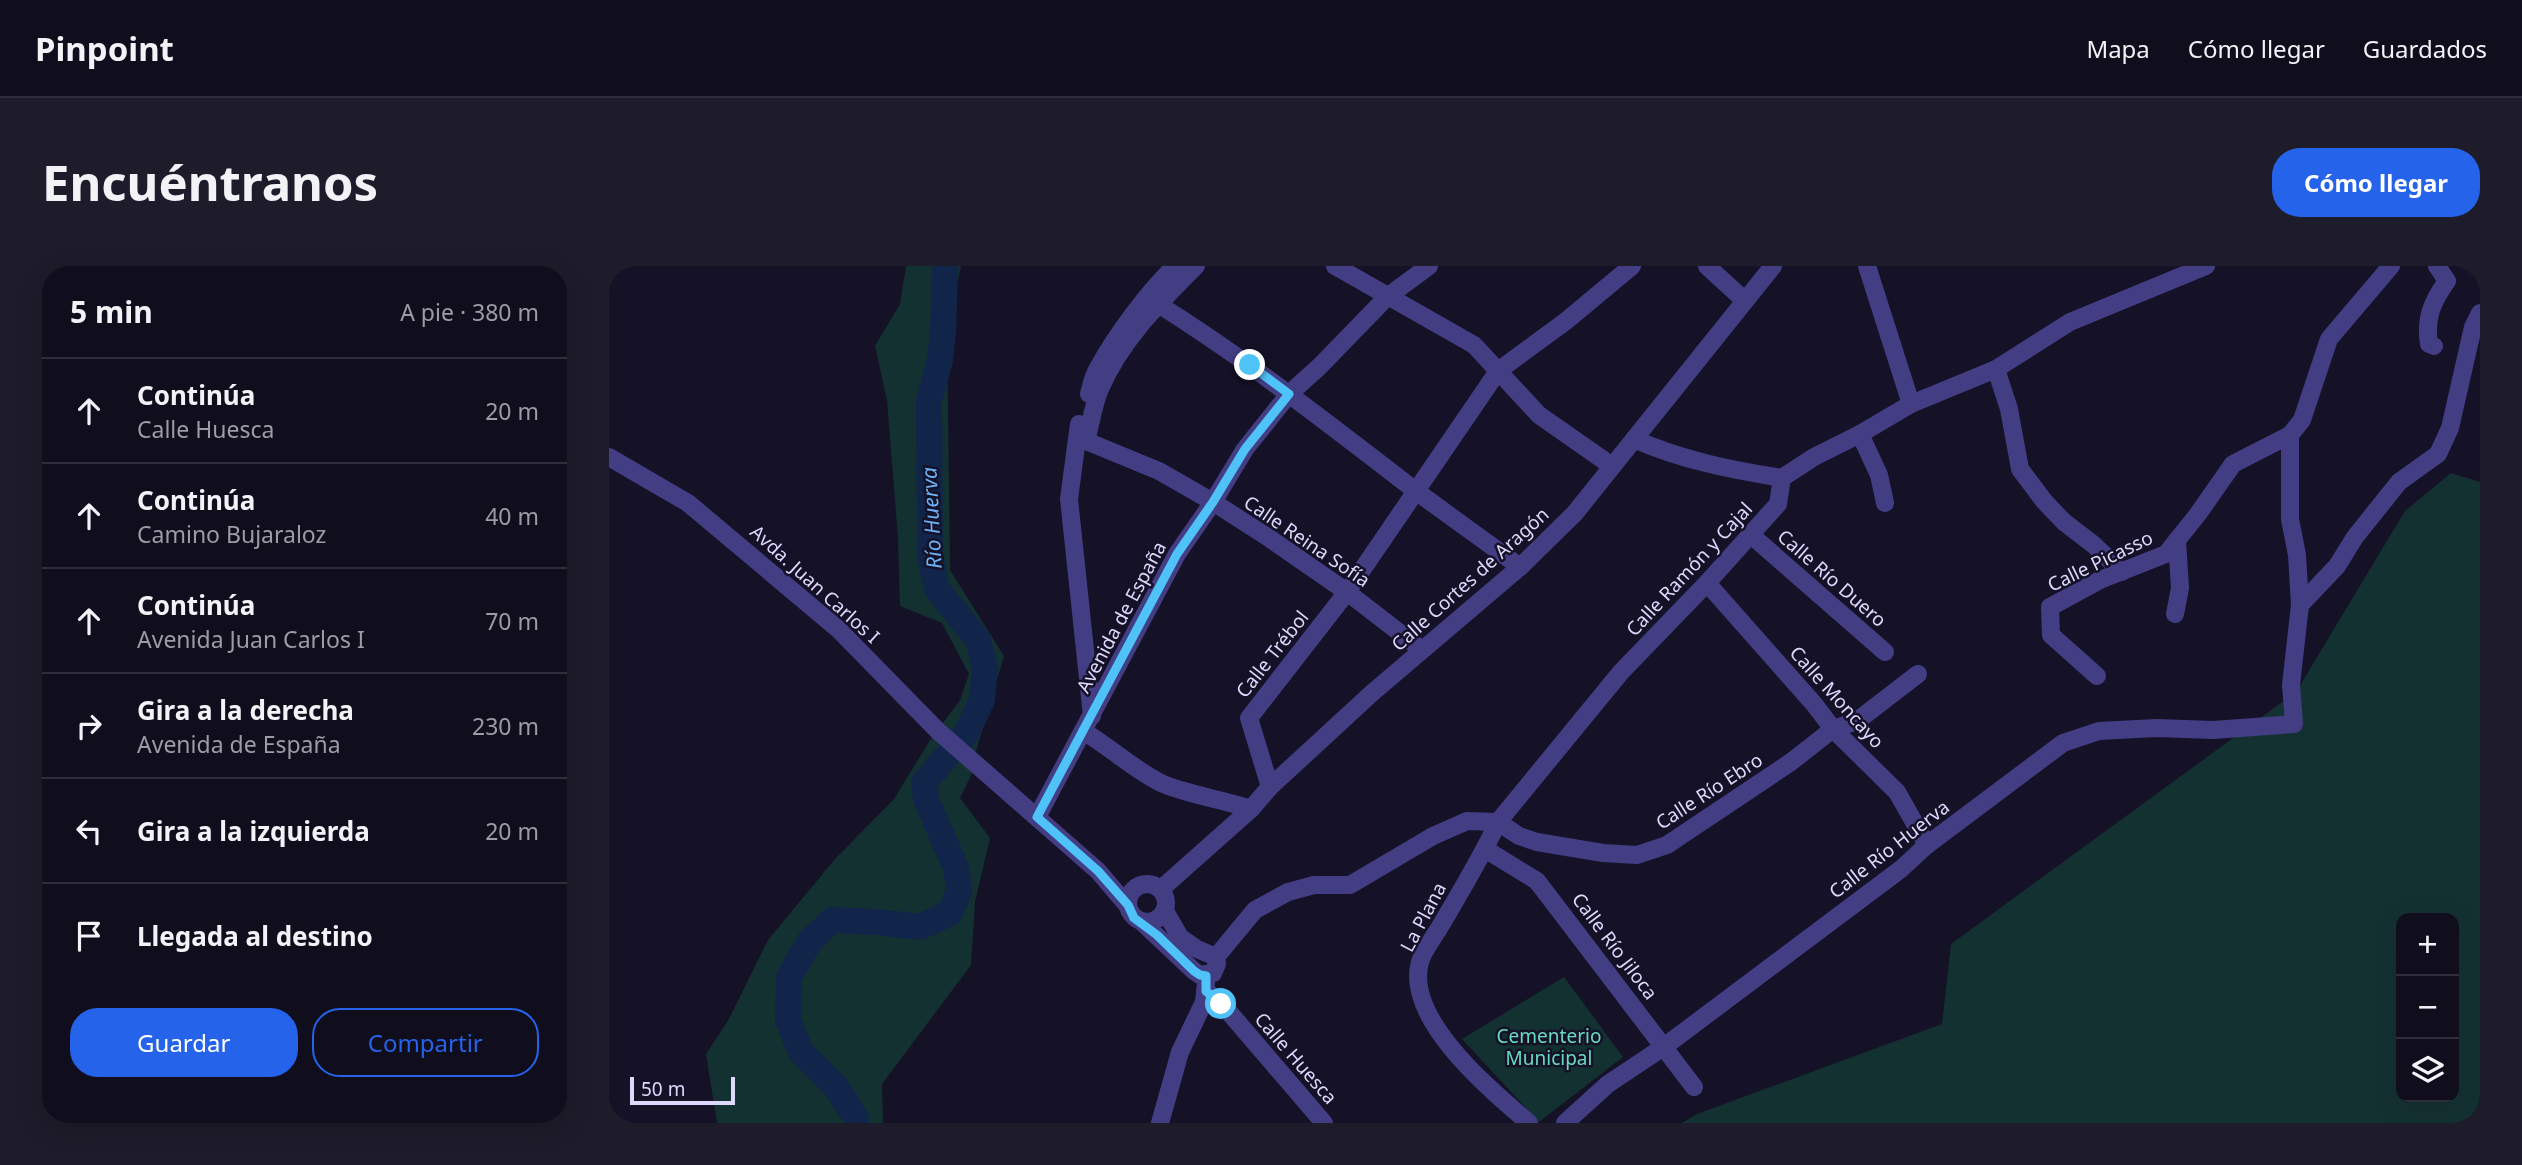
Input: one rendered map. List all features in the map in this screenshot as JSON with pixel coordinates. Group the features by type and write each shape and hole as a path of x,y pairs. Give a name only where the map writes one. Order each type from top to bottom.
{"street":[{"path":"1175,266 1154,286 1096,370 1076,431 1069,499 1087,724 1159,781 1184,791 1251,809"},
{"path":"1196,266 1158,304 1194,326 1334,426 1520,567"},
{"path":"1335,266 1474,345 1539,415 1612,467"},
{"name":"Avenida de España","path":"1037,817 1177,554 1245,449 1289,394 1387,297 1429,266"},
{"path":"1347,592 1498,371 1566,321 1632,266"},
{"path":"1707,266 1744,300"},
{"name":"Calle Cortes de Aragón","path":"1161,890 1251,809 1270,786 1422,650 1520,567 1575,513 1773,266"},
{"path":"1867,266 1911,404"},
{"path":"1634,439 1662,452 1723,468 1783,478 1814,457 1911,404 1996,369 2070,322 2206,266"},
{"path":"2300,605 2297,555 2290,519 2290,435 2302,420 2329,339 2391,266"},
{"path":"2434,346 2429,344 2426,326 2436,297 2447,281 2437,266"},
{"name":"Calle Reina Sofía","path":"1158,304 1123,347 1100,390 1086,441 1159,471 1213,502 1347,592 1422,650"},
{"path":"2300,605 2337,566 2355,537 2399,482 2438,454 2449,428 2470,337 2480,313"},
{"path":"1996,369 2010,409 2019,469 2057,515 2122,572"},
{"path":"1860,434 1879,475 1885,503"},
{"name":"Calle Picasso","path":"2097,676 2051,635 2050,607 2165,554 2233,464 2290,435"},
{"name":"Avda. Juan Carlos I","path":"609,457 688,503 740,545 838,629 938,731 1098,871"},
{"name":"Calle Ramón y Cajal","path":"1498,822 1621,672 1778,504 1783,478"},
{"name":"Calle Río Duero","path":"1751,535 1885,652"},
{"path":"2175,614 2181,579 2177,540"},
{"name":"Calle Moncayo","path":"1707,583 1833,729 1897,792 1927,845"},
{"name":"Calle Trébol","path":"1270,786 1249,718 1347,592"},
{"name":"Calle Río Huerva","path":"1565,1123 1608,1084 1665,1046 1901,869 1927,845 2063,743 2099,731 2156,728 2213,730 2294,724 2291,685 2300,605"},
{"name":"Calle Río Ebro","path":"1498,822 1519,836 1537,842 1603,853 1637,855 1667,845 1791,762 1833,729 1857,721 1918,674"},
{"path":"1160,1123 1180,1052 1204,1002 1206,983 1216,969 1216,957 1255,910 1288,892 1314,886 1350,886 1433,836 1467,821 1498,822"},
{"name":"La Plana","path":"1498,822 1420,962 1419,991 1442,1039 1487,1086 1529,1123"},
{"name":"Calle Río Jiloca","path":"1485,849 1537,881 1694,1087"},
{"path":"1098,871 1138,886 1150,884 1161,890 1166,900 1165,911 1180,937 1191,946 1216,957"},
{"path":"1098,871 1128,905 1131,914 1143,923 1154,922 1165,911"},
{"path":"1128,905 1132,891 1138,886"},
{"name":"Calle Huesca","path":"1143,923 1200,975 1221,1004 1321,1122"}],"green space":[{"path":"906,266 961,266 947,329 950,570 1004,656 974,758 976,765 960,798 990,838 975,902 971,965 882,1084 883,1123 717,1123 706,1054 729,1019 768,940 835,859 894,799 929,742 960,700 969,674 942,623 900,606 898,538 887,400 875,346 900,304"},
{"path":"2451,473 2480,482 2480,1123 1682,1123 1697,1114 1942,1024 1951,944 2296,692 2405,511"},
{"name":"Cementerio Municipal","path":"1564,977 1623,1057 1539,1122 1462,1039"}],"waterway":[{"name":"Río Huerva","path":"856,1123 857,1120 837,1088 801,1052 788,1020 789,977 809,942 832,920 920,927 950,913 959,891 956,868 926,799 924,783 967,732 982,700 985,668 978,640 937,589 930,555 929,400 940,360 945,266"}],"route":[{"path":"1221,1004 1206,991 1206,976 1194,971 1157,935 1134,918 1128,905 1098,871 1037,817 1177,554 1245,449 1289,394 1250,365"}]}
